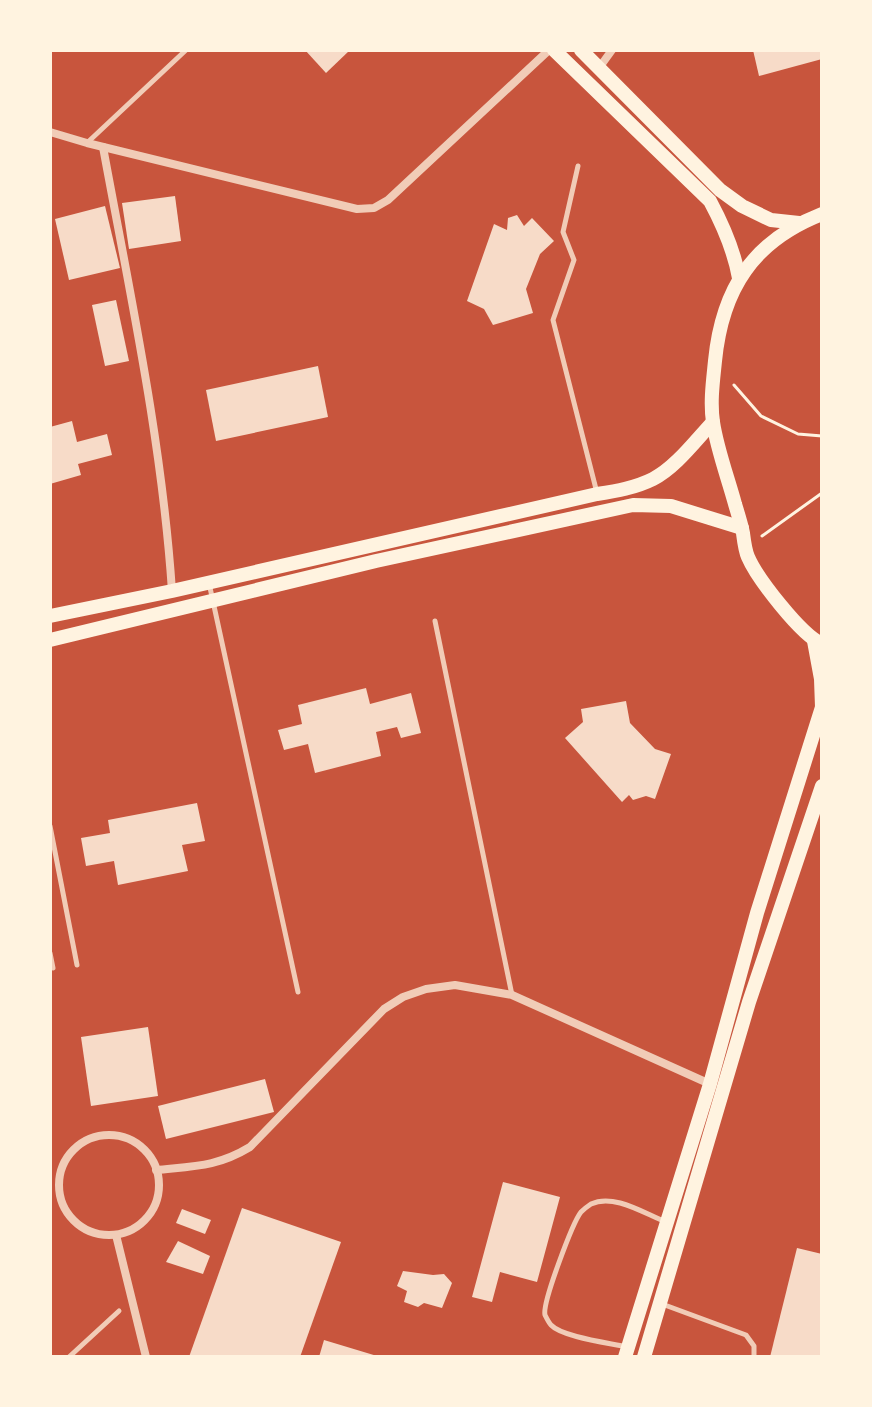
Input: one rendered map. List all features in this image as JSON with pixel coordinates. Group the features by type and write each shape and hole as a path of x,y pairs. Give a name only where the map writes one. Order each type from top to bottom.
{"main road":[{"path":"552,50 710,201 734,254 739,278"},
{"path":"581,50 720,190 742,206 771,220 799,223"},
{"path":"626,1352 710,1084 757,913 822,707 818,642 772,593 747,556 713,422 712,385 717,333 739,278 765,247 799,223 822,214"},
{"path":"50,616 630,488 655,478 713,422"},
{"path":"50,640 376,561 633,505 671,506 742,528"},
{"path":"644,1357 749,1002 822,786"}],"street":[{"path":"50,132 357,209 374,208 388,200 552,50"},
{"path":"599,68 612,50"},
{"path":"103,147 159,454 172,591"},
{"path":"156,1170 211,1164 231,1158 250,1147 384,1009 403,997 426,989 455,985 512,995 710,1084"},
{"path":"102,1135 122,1136 139,1145 152,1159 159,1178 158,1197 149,1215 134,1228 116,1235 96,1234 79,1225 66,1211 59,1192 61,1173 69,1155 84,1142 102,1135"},
{"path":"50,1169 61,1173"},
{"path":"116,1235 146,1357"}],"lane":[{"path":"87,143 186,50"},
{"path":"578,166 563,232 574,260 553,320 597,494"},
{"path":"208,582 298,992"},
{"path":"435,621 512,995"},
{"path":"50,826 77,965"},
{"path":"50,953 53,968"},
{"path":"626,1352 560,1332 550,1324 545,1314 546,1298 573,1227 581,1212 591,1204 605,1201 621,1204 667,1222"},
{"path":"661,1304 746,1335 754,1346 754,1357"},
{"path":"69,1357 119,1311"}],"path":[{"path":"734,385 761,416 798,434 822,436"},
{"path":"762,536 822,493"}],"building":[{"path":"305,50 350,50 326,73"},
{"path":"753,50 822,50 822,59 759,76"},
{"path":"175,196 181,241 129,249 122,203"},
{"path":"105,206 120,268 69,280 55,219"},
{"path":"517,215 524,226 532,218 554,241 540,254 526,289 533,313 493,325 484,309 467,301 494,224 507,230 508,218"},
{"path":"116,300 129,361 105,366 92,305"},
{"path":"318,366 328,417 216,441 206,390"},
{"path":"72,421 77,442 107,434 112,455 78,464 81,475 50,484 50,427"},
{"path":"366,688 370,704 411,693 421,733 401,738 397,727 376,732 381,756 315,773 308,744 284,750 278,730 302,724 298,705"},
{"path":"626,701 630,723 655,749 671,754 655,799 646,796 633,800 629,795 622,802 565,738 583,722 581,709"},
{"path":"197,803 205,841 182,845 188,871 118,885 114,861 86,866 81,838 110,833 108,820"},
{"path":"148,1027 158,1096 91,1106 81,1037"},
{"path":"265,1079 274,1112 166,1139 158,1106"},
{"path":"503,1182 560,1197 537,1282 500,1272 492,1302 472,1297"},
{"path":"242,1208 341,1242 300,1357 189,1357"},
{"path":"182,1209 211,1220 205,1234 176,1223"},
{"path":"178,1241 210,1256 203,1274 166,1262"},
{"path":"797,1248 822,1254 822,1357 770,1357"},
{"path":"403,1271 444,1274 452,1283 442,1308 424,1303 418,1307 404,1302 407,1291 397,1286"},
{"path":"324,1340 377,1356 377,1357 319,1357"}]}
